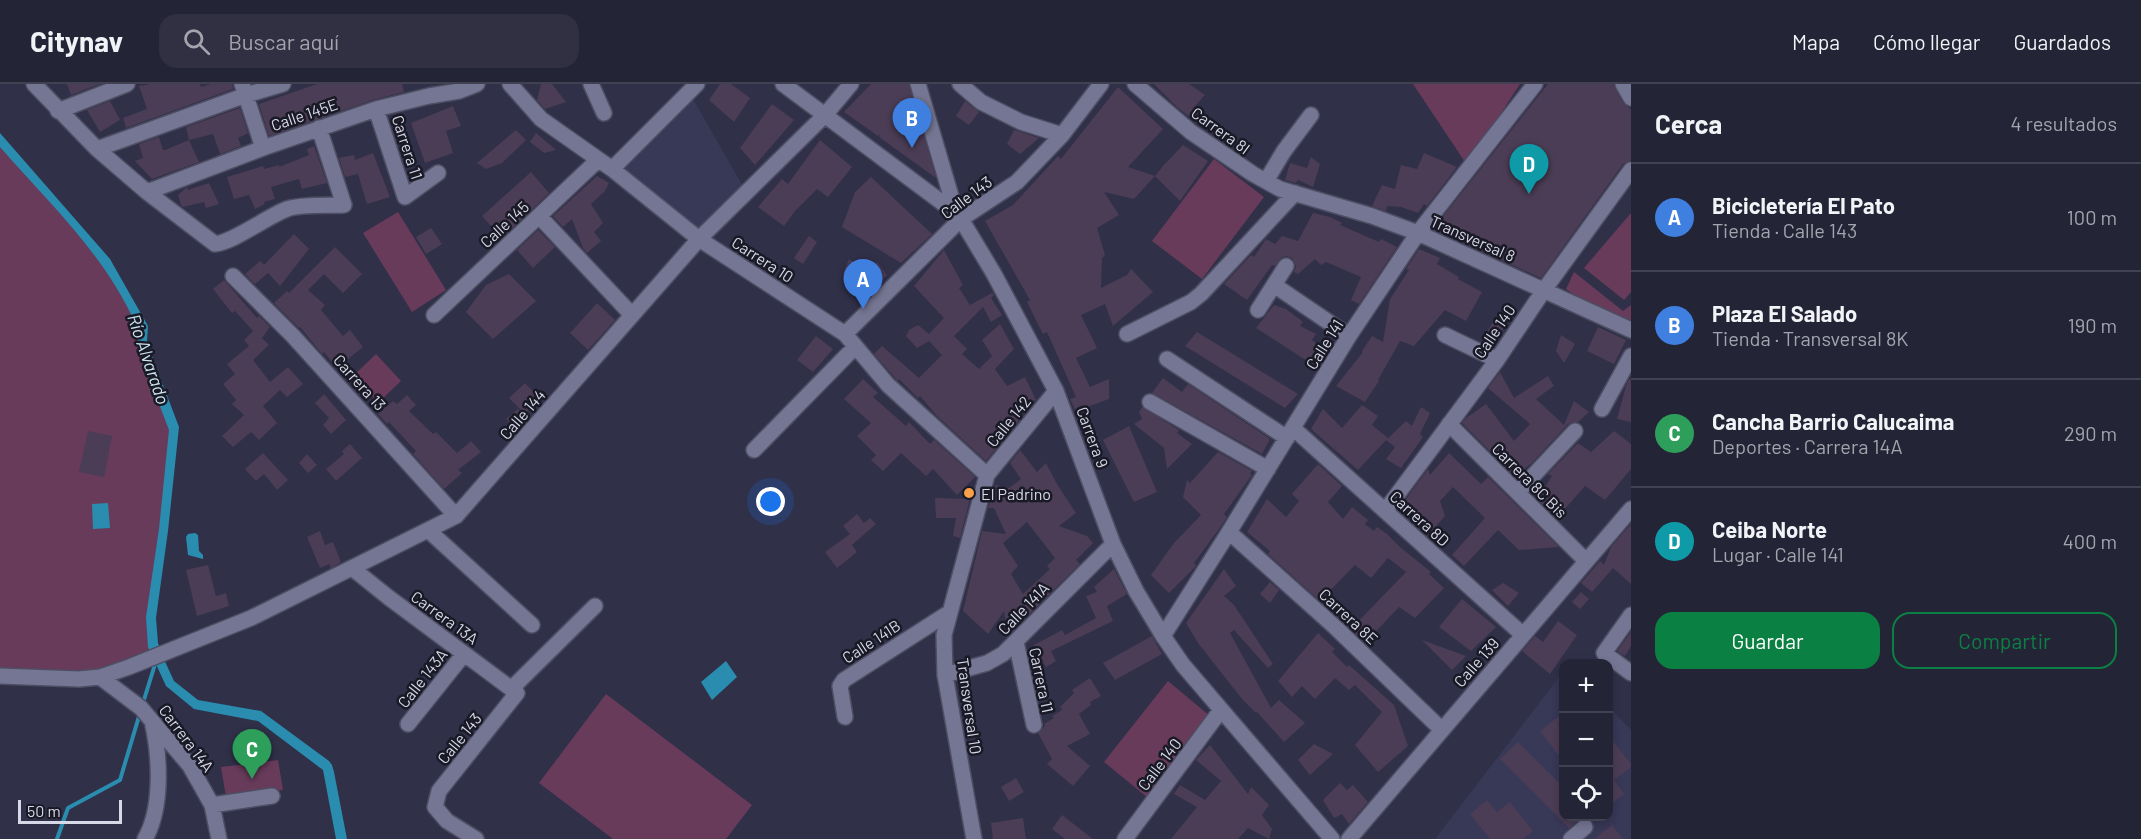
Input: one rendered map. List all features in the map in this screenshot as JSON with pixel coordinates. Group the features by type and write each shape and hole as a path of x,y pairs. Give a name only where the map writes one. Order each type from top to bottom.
{"street":[{"path":"34,84 58,111 98,149 147,192 215,244 233,238 289,208 344,205 319,128"},
{"path":"58,111 127,84"},
{"path":"98,149 244,89 283,84"},
{"name":"Calle 145E","path":"147,192 263,148 376,109 459,91 477,84"},
{"name":"Carrera 10","path":"510,84 541,119 612,169 699,239 845,334 888,385 987,475"},
{"path":"591,84 604,112"},
{"path":"612,169 698,84"},
{"name":"Carrera 9","path":"783,84 959,216 994,274 1056,391 1113,543 1136,591 1162,636 1327,837"},
{"name":"Calle 144","path":"0,676 100,677 142,663 251,618 456,516 699,239 825,115 851,84"},
{"path":"918,84 959,216"},
{"path":"960,84 981,102 1021,122 1062,135"},
{"name":"Calle 143","path":"845,334 959,216 1017,182 1062,135 1101,84"},
{"name":"Carrera 8I","path":"1135,84 1191,132 1266,181 1280,189 1295,193"},
{"name":"Calle 141","path":"1162,636 1229,532 1349,336 1418,233 1534,84"},
{"path":"1623,84 1631,98"},
{"path":"244,89 263,148"},
{"name":"Carrera 11","path":"376,109 405,197 438,173"},
{"path":"1266,181 1284,151 1311,115"},
{"name":"Calle 145","path":"434,315 598,160"},
{"name":"Calle 140","path":"1385,510 1497,360 1544,290 1631,170"},
{"path":"1127,334 1191,302 1201,294 1295,193"},
{"name":"Transversal 8","path":"1295,193 1372,216 1418,233 1631,330"},
{"path":"539,216 632,315"},
{"path":"1258,310 1286,266"},
{"name":"Carrera 13","path":"233,276 294,336 456,516"},
{"path":"1274,285 1349,336"},
{"path":"1445,335 1497,360"},
{"path":"754,450 855,347"},
{"path":"1602,408 1631,356"},
{"name":"Carrera 8D","path":"1167,359 1290,433 1385,510 1523,635"},
{"name":"Calle 142","path":"987,475 1056,391"},
{"path":"1150,402 1268,469"},
{"name":"Carrera 8C Bis","path":"1449,424 1586,561"},
{"path":"1518,492 1575,431"},
{"name":"Transversal 10","path":"974,839 945,675 944,635 987,475"},
{"name":"Calle 139","path":"1349,839 1631,509"},
{"path":"428,530 532,625"},
{"name":"Carrera 8E","path":"1229,532 1335,627 1442,730"},
{"name":"Calle 141A","path":"945,675 987,663 1003,654 1113,543"},
{"name":"Carrera 13A","path":"352,568 514,691"},
{"name":"Calle 143","path":"476,839 447,821 435,807 440,791 514,691 595,606"},
{"name":"Calle 141B","path":"845,717 840,697 840,686 844,680 950,612"},
{"path":"1631,615 1604,653 1631,673"},
{"name":"Carrera 11","path":"1016,642 1034,725"},
{"name":"Calle 143A","path":"408,724 464,654"},
{"name":"Carrera 14A","path":"100,677 146,713 190,766 212,805 219,839"},
{"name":"Calle 140","path":"1125,839 1221,710"},
{"path":"145,839 153,826 160,767 146,713"},
{"path":"212,805 272,796"},
{"path":"1571,839 1585,827"}],"shaded area":[{"path":"1413,84 1520,84 1467,165"},
{"path":"693,99 744,188 699,229 622,171"},
{"path":"0,140 107,262 142,326 142,341 174,429 151,618 157,656 100,676 0,672"},
{"path":"1214,159 1264,197 1202,279 1152,241"},
{"path":"398,212 446,290 412,312 363,233"},
{"path":"1631,213 1631,292 1624,300 1584,268"},
{"path":"1574,272 1623,311 1631,305 1631,325 1580,299 1566,289"},
{"path":"376,354 401,381 378,403 353,376"},
{"path":"1559,677 1559,821 1613,821 1613,711 1631,730 1631,839 1435,839"},
{"path":"1168,681 1211,717 1148,798 1104,762"},
{"path":"606,694 752,805 726,839 613,839 539,783"},
{"path":"278,760 283,790 226,797 221,767"}],"water":[{"name":"Río Alvarado","path":"0,133 110,259 148,326 149,348 179,427 156,618 158,643 174,681 198,700 261,711 329,761 334,772 347,839 336,839 323,770 258,721 194,709 166,686 148,647 146,617 159,529 169,430 139,352 136,325 124,300 93,253 0,147"},
{"path":"108,503 110,528 93,529 92,504"},
{"path":"188,534 198,535 199,551 203,559 188,555 186,537"},
{"path":"726,661 737,677 712,700 701,682"}],"building":[{"path":"67,84 100,84 71,95"},
{"path":"200,84 201,87 211,84 232,84 233,89 126,128 123,118 147,109 139,86"},
{"path":"317,84 402,84 404,92 373,100 269,136 259,104"},
{"path":"541,84 552,84 566,102 545,109 537,100"},
{"path":"720,84 731,84 750,98 734,122 709,100"},
{"path":"871,84 909,84 936,178 879,137 880,134 878,136 844,112"},
{"path":"1154,84 1189,84 1205,95 1195,106 1220,125 1212,134 1178,108"},
{"path":"1548,84 1613,84 1623,103 1631,109 1631,160 1623,164 1541,278 1433,229"},
{"path":"1118,87 1163,129 1128,167 1155,176 1134,199 1104,192 1119,215 1097,228 1105,255 1102,258 1101,288 1127,275 1131,269 1153,292 1113,326 1105,304 1081,315 1097,348 1076,358 1090,387 1109,379 1109,399 1087,407 1088,410 1078,416 1070,399 1076,397 1047,332 1043,334 1027,302 1030,300 985,221 1013,205 1058,156 1061,159"},
{"path":"110,101 120,120 100,132 87,110"},
{"path":"965,101 979,112 969,125 956,116"},
{"path":"772,104 794,120 755,165 740,148"},
{"path":"453,106 461,126 446,131 453,153 425,163 411,123"},
{"path":"240,108 248,133 238,138 241,146 220,154 213,134 189,140 186,127"},
{"path":"516,130 526,140 502,163 486,169 477,163"},
{"path":"1014,130 1039,138 1020,154 1007,144"},
{"path":"536,133 556,150 544,153 530,142"},
{"path":"159,137 163,150 189,140 199,162 152,179 135,161 143,158 139,144"},
{"path":"820,140 852,167 828,197 817,189 784,226 758,207 782,179 788,184"},
{"path":"1183,145 1208,161 1180,201 1155,176"},
{"path":"314,146 327,183 302,189 299,179 271,187 275,199 264,202 265,204 255,209 249,195 234,199 227,177 263,166 264,169 279,165 279,167 309,155 307,149"},
{"path":"373,153 390,197 367,204 358,174 345,177 339,158 354,155 355,160"},
{"path":"1424,153 1457,167 1427,206 1424,204 1418,213 1401,207 1387,206 1386,211 1372,206 1382,185 1395,189 1401,165 1417,169"},
{"path":"1311,157 1320,164 1313,187 1298,180 1296,183 1285,180 1290,163 1307,168"},
{"path":"531,172 549,193 502,238 482,216"},
{"path":"597,176 609,183 605,191 591,204 603,223 594,232 601,241 587,253 572,219 563,227 553,216"},
{"path":"871,177 932,234 901,263 842,227 855,192"},
{"path":"209,183 219,204 206,208 204,202 183,207 181,205 178,195 187,187 188,190"},
{"path":"1313,213 1330,217 1342,223 1340,225 1379,242 1381,239 1397,247 1359,304 1351,300 1361,277 1326,262 1321,265 1315,259 1298,274 1294,272 1296,266 1292,258 1286,256 1281,258 1275,266 1272,265 1247,300 1224,284 1251,255 1254,257 1266,239 1275,244 1282,236 1298,241"},
{"path":"431,228 442,244 426,254 416,237"},
{"path":"538,230 555,247 533,268 517,250"},
{"path":"294,234 309,249 280,286 268,273 255,284 245,274 260,261 264,265"},
{"path":"809,236 817,242 803,264 794,258"},
{"path":"335,247 362,274 343,293 324,274 308,290 325,305 321,310 343,336 350,330 363,347 337,368 300,327 274,303 287,291 289,293"},
{"path":"1419,249 1440,258 1437,264 1482,292 1466,321 1445,310 1414,346 1400,341 1365,402 1336,386 1363,352 1372,336 1383,342 1390,299 1409,270 1406,269"},
{"path":"944,250 963,285 959,288 970,305 992,293 994,295 991,298 1002,315 991,322 983,307 954,336 967,349 962,354 979,369 992,356 982,340 1000,324 1014,349 995,369 1007,386 1025,377 1036,400 1011,411 1020,419 986,461 937,416 920,396 918,398 899,379 898,381 874,354 882,346 919,378 942,355 929,341 917,348 906,336 909,330 918,325 929,334 944,318 914,286"},
{"path":"849,259 864,270 877,262 887,275 869,296 843,273"},
{"path":"509,274 536,301 493,339 466,312 486,285"},
{"path":"224,280 257,318 259,316 270,327 262,338 269,345 253,360 270,382 288,367 303,384 287,397 280,390 263,406 277,423 259,440 251,432 233,447 222,436 244,415 232,404 236,400 223,384 235,374 227,364 249,346 244,340 253,331 235,311 232,313 213,289"},
{"path":"597,303 615,320 588,350 570,333"},
{"path":"1274,305 1286,309 1303,322 1300,326 1316,334 1312,340 1328,352 1318,368 1256,328"},
{"path":"1495,319 1506,325 1491,344 1483,338"},
{"path":"1598,327 1626,340 1614,364 1587,351"},
{"path":"1197,332 1298,394 1285,408 1185,346"},
{"path":"1561,335 1575,344 1564,363 1556,351"},
{"path":"816,336 833,349 813,372 797,360"},
{"path":"1500,372 1514,398 1548,376 1554,386 1536,399 1564,425 1574,401 1589,412 1578,422 1568,424 1532,463 1515,476 1462,423 1486,404 1514,441 1530,424 1488,388"},
{"path":"1163,378 1182,392 1188,384 1270,439 1262,454 1152,393"},
{"path":"863,379 878,393 873,397 906,426 909,422 930,444 934,440 975,477 957,495 933,469 926,476 901,453 883,471 871,460 876,455 857,436 871,423 844,399"},
{"path":"1629,379 1631,380 1631,422 1617,419"},
{"path":"525,383 540,399 525,414 509,398"},
{"path":"324,394 346,420 331,434 323,425 329,418 315,403"},
{"path":"407,395 416,405 409,411 433,434 436,432 457,453 471,441 481,452 458,470 462,473 444,489 413,454 416,451 389,422 387,424 378,414 393,401 397,404"},
{"path":"1362,405 1378,416 1372,425 1388,438 1358,470 1311,429 1323,409 1342,428"},
{"path":"1142,407 1179,430 1177,433 1192,444 1167,469 1164,448 1134,424 1142,419 1139,412"},
{"path":"1421,407 1430,413 1420,434 1423,437 1401,468 1386,459 1395,447 1386,440 1406,421 1412,426"},
{"path":"518,409 528,419 518,431 506,419"},
{"path":"1129,426 1157,492 1134,502 1103,440"},
{"path":"88,431 112,436 104,477 79,472"},
{"path":"1614,431 1631,444 1631,469 1605,500 1585,486 1557,518 1537,499 1552,476 1548,474 1578,443 1591,452"},
{"path":"350,444 362,458 336,481 326,469 344,454 342,451"},
{"path":"1020,450 1037,472 1046,463 1076,513 1059,526 1087,536 1093,543 1076,560 1080,564 1012,631 1008,634 1004,611 988,634 963,611 982,531 1006,534 994,508 988,508 996,485 1009,488 1021,479 1010,463","holes":["1027,522 1055,558 1047,566 1050,569 1023,594 1011,574 1018,566 1003,543"]},
{"path":"1218,452 1252,471 1250,474 1252,475 1224,514 1227,517 1194,563 1195,567 1169,593 1151,575 1174,543 1201,515 1183,497 1187,480 1190,483"},
{"path":"263,453 288,480 277,490 264,474 256,481 245,469"},
{"path":"1449,453 1481,484 1488,477 1559,547 1519,550 1498,530 1464,566 1452,555 1485,518 1453,487 1440,501 1445,516 1430,533 1401,506 1428,469 1430,475"},
{"path":"307,454 317,465 308,473 299,463"},
{"path":"1318,464 1342,486 1328,502 1343,519 1352,507 1368,520 1365,524 1374,531 1377,527 1387,534 1431,572 1429,574 1444,588 1415,618 1399,607 1365,643 1351,629 1406,572 1388,558 1371,578 1355,565 1320,601 1268,554 1270,551 1247,532 1267,499 1286,517 1299,501 1292,494"},
{"path":"935,498 970,499 960,538 953,536 956,518 936,518"},
{"path":"857,514 864,523 870,518 876,524 852,545 857,552 837,568 825,552 850,534 843,526"},
{"path":"1631,524 1631,584 1613,568 1592,592 1581,583 1600,561 1604,565 1611,547"},
{"path":"320,531 325,545 333,542 341,562 331,568 329,564 320,568 307,537"},
{"path":"208,565 216,596 226,593 229,606 197,616 186,570"},
{"path":"1114,569 1127,594 1107,606 1113,621 1051,651 1056,661 1046,667 1034,645 1062,630 1065,635 1096,618 1086,596 1097,592 1094,587"},
{"path":"1224,569 1236,586 1224,596 1234,605 1273,664 1268,668 1234,630 1230,633 1271,708 1279,700 1305,723 1284,742 1242,699 1198,643 1186,623"},
{"path":"1270,582 1279,590 1270,603 1260,594"},
{"path":"1503,583 1519,593 1508,606 1492,590"},
{"path":"1581,592 1589,599 1580,609 1572,602"},
{"path":"1462,599 1496,627 1471,651 1439,627"},
{"path":"1558,621 1577,635 1550,674 1522,651 1535,636 1543,642"},
{"path":"1631,632 1631,646 1625,656 1617,651"},
{"path":"1318,633 1335,649 1332,652 1347,667 1349,665 1394,705 1408,746 1378,772 1355,745 1382,712 1355,685 1349,690 1335,678 1315,699 1302,686 1292,697 1278,681"},
{"path":"1152,636 1162,654 1115,680 1103,663"},
{"path":"1422,640 1466,656 1452,670"},
{"path":"1090,678 1101,696 1090,702 1091,705 1079,714 1090,734 1067,746 1090,766 1073,786 1047,764 1052,759 1038,733 1045,726 1044,724 1054,718 1052,716 1062,710 1060,707 1074,693 1072,690"},
{"path":"1559,716 1559,756 1540,731"},
{"path":"1613,741 1631,764 1631,767 1614,780 1624,794 1613,802"},
{"path":"1518,742 1559,783 1559,818 1500,759"},
{"path":"1314,744 1333,754 1310,775 1298,760"},
{"path":"1210,745 1248,794 1251,787 1269,805 1262,815 1272,829 1269,839 1248,828 1238,839 1171,839 1197,807 1174,794 1180,785 1205,800 1221,781 1196,760"},
{"path":"1016,778 1024,792 1009,801 1001,787"},
{"path":"1340,783 1347,790 1353,785 1368,802 1349,824 1342,814 1334,818 1323,800"},
{"path":"1487,800 1497,812 1510,802 1533,831 1523,839 1490,839 1470,814"},
{"path":"1062,815 1093,839 1065,839 1052,829"},
{"path":"1023,818 1026,839 993,839 991,823"},
{"path":"1562,821 1577,821 1569,828"},
{"path":"1612,825 1623,839 1594,839"}],"waterway":[{"path":"143,703 156,661"},
{"path":"57,839 68,808 120,780 140,713"}],"place":[{"name":"Plaza El Salado","path":"912,148"},
{"name":"Ceiba Norte","path":"1529,194"},
{"name":"Bicicletería El Pato","path":"863,309"},
{"name":"El Padrino","path":"969,493"},
{"name":"Cancha Barrio Calucaima","path":"252,779"}]}
